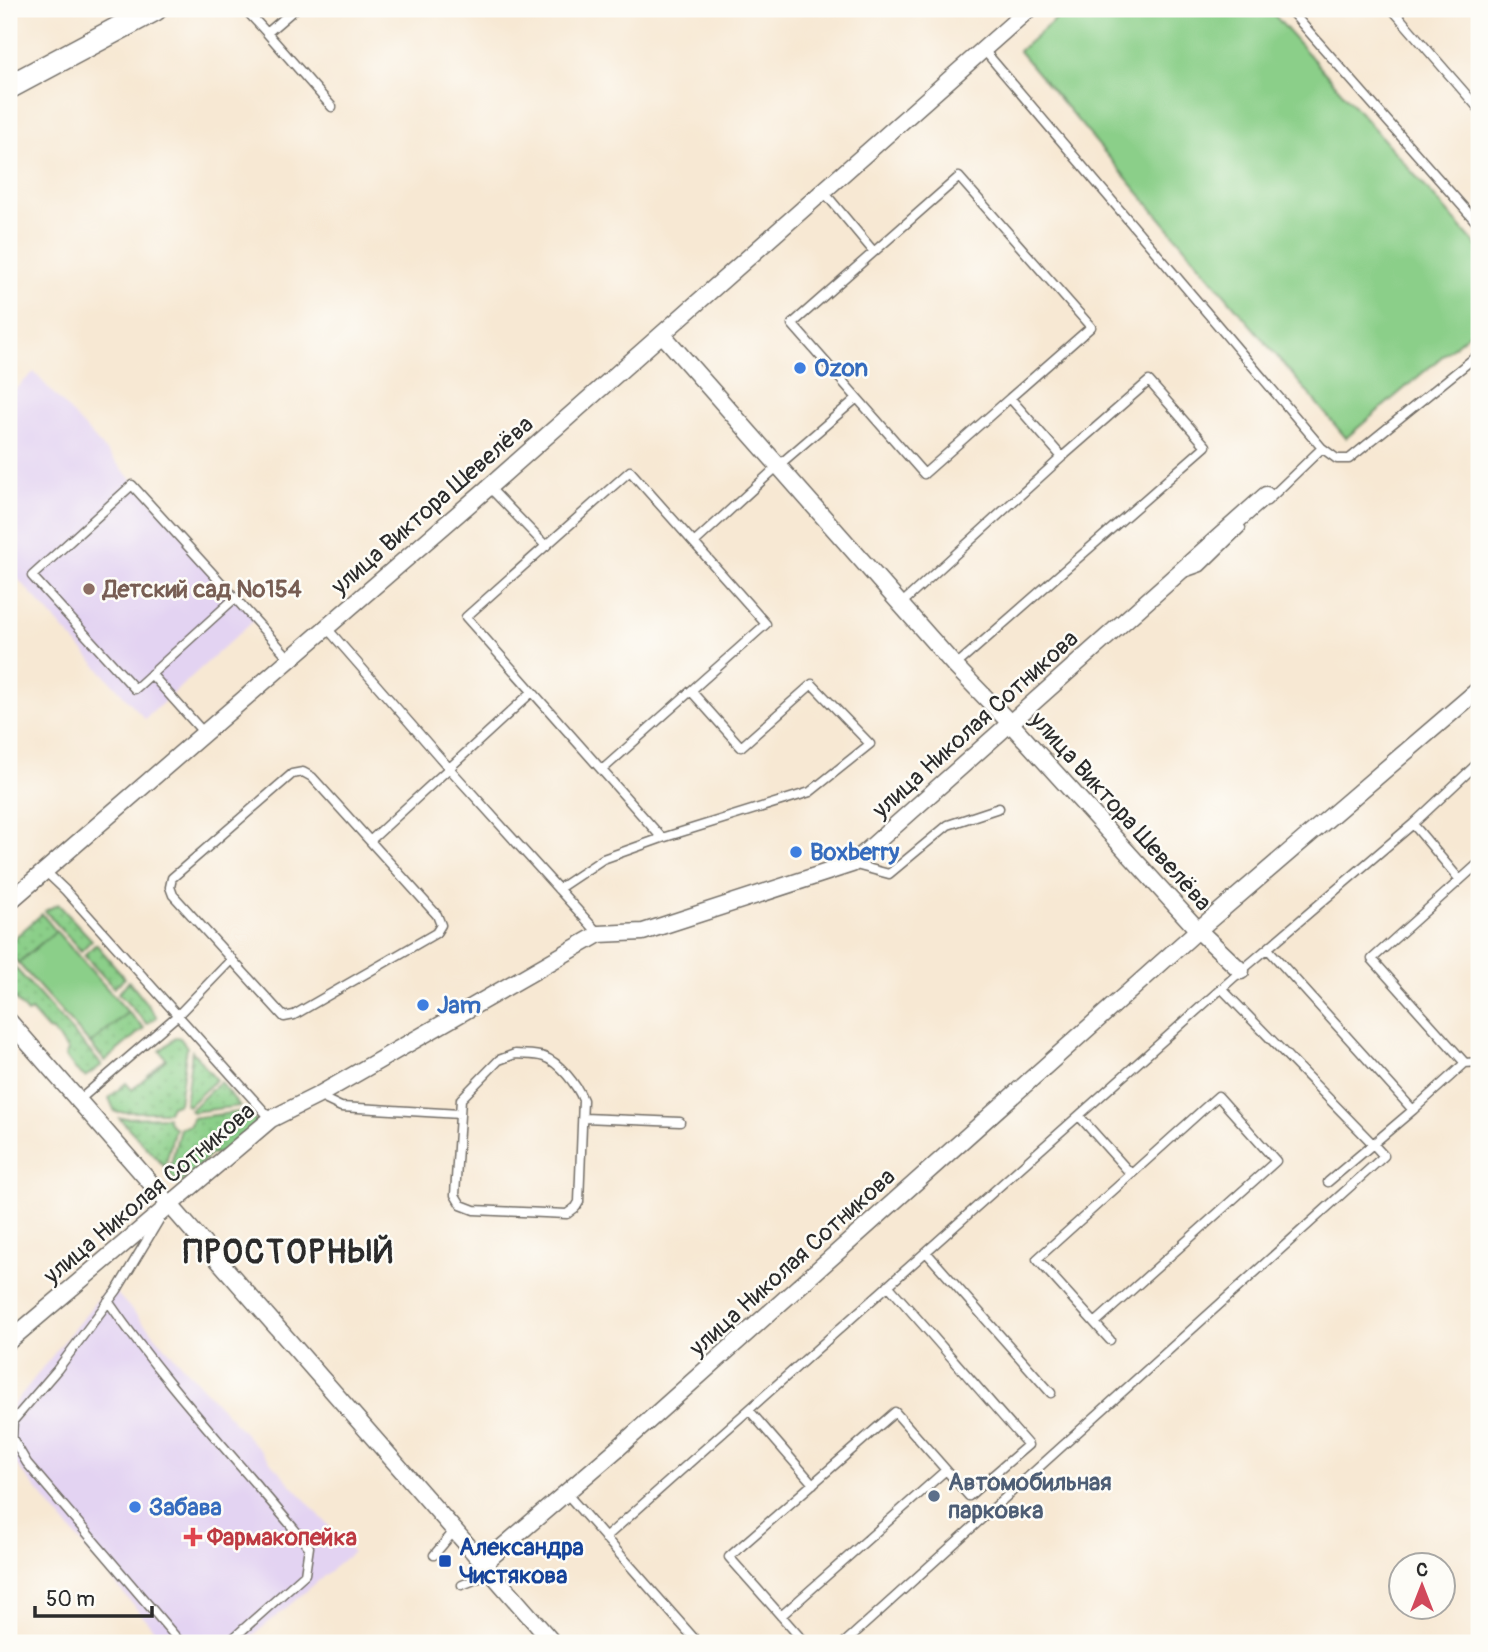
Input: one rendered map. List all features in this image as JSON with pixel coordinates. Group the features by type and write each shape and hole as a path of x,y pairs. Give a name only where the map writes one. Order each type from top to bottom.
{"street":[{"path":"9,87 155,9"},
{"name":"улица Виктора Шевелёва","path":"9,902 489,487 1029,9"},
{"name":"улица Виктора Шевелёва","path":"662,334 955,666 1198,930 1241,971"},
{"name":"улица Николая Сотникова","path":"9,1340 271,1119 317,1096 599,934 643,932 852,864 1266,495"},
{"name":"улица Николая Сотникова","path":"488,1568 566,1493 1198,930 1478,690"},
{"path":"9,1021 553,1643"}],"lane":[{"path":"245,9 332,107"},
{"path":"267,33 295,9"},
{"path":"1289,9 1479,225"},
{"path":"1392,9 1479,109"},
{"path":"983,49 1322,448 1337,458 1349,458 1474,358 1479,364"},
{"path":"959,177 1091,327 924,474 792,324 874,252 959,177"},
{"path":"824,192 874,252"},
{"path":"901,604 1062,457 1149,382 1206,446 955,666"},
{"path":"694,543 857,398"},
{"path":"1010,398 1062,457"},
{"path":"1171,579 1201,567 1322,448"},
{"path":"602,769 766,624 630,471 466,617 662,838"},
{"path":"235,598 135,689 32,576 132,485 235,598 290,659"},
{"path":"489,487 546,546"},
{"path":"326,627 599,934"},
{"path":"151,674 204,733"},
{"path":"558,888 603,859 810,792 870,744 812,684 741,747 691,691"},
{"path":"371,840 532,692"},
{"path":"605,1538 1241,971 1413,824 1479,762"},
{"path":"303,772 312,777 371,840 437,915 441,925 436,933 294,1015 284,1017 232,959 173,895 170,887 172,878 292,774 303,772"},
{"path":"852,864 889,874 948,825 999,808"},
{"path":"1413,824 1460,880"},
{"path":"1465,1063 1372,959 1479,863"},
{"path":"44,870 271,1119"},
{"path":"1268,949 1413,1110"},
{"path":"78,1101 178,1016 232,959"},
{"path":"844,1643 1384,1156 1222,988"},
{"path":"515,1054 537,1055 554,1062 580,1094 584,1104 579,1202 572,1211 559,1214 474,1210 461,1205 455,1195 460,1114 464,1094 503,1057 515,1054"},
{"path":"1328,1182 1465,1063 1479,1062"},
{"path":"317,1096 341,1107 460,1114"},
{"path":"1095,1323 1276,1161 1218,1097 1037,1259 1110,1340"},
{"path":"1079,1116 1131,1174"},
{"path":"584,1118 680,1122"},
{"path":"168,1205 108,1301 57,1370 13,1421 12,1438 27,1462 181,1643"},
{"path":"926,1252 1051,1393"},
{"path":"805,1643 729,1558 895,1412 969,1496 1028,1445 888,1285"},
{"path":"108,1301 170,1386 244,1468 309,1547 305,1574 228,1643"},
{"path":"749,1410 813,1484"},
{"path":"781,1616 946,1470"},
{"path":"566,1493 698,1643"},
{"path":"434,1555 455,1530"},
{"path":"462,1586 488,1568"}],"shaded area":[{"path":"34,372 257,617 145,719 9,569 9,395"},
{"path":"109,1285 353,1552 244,1643 165,1643 9,1456 9,1410"}],"green space":[{"path":"1067,9 1269,9 1479,248 1479,325 1346,438 1019,51"},
{"path":"58,904 92,940 81,951 45,911"},
{"path":"42,914 56,931 18,963 9,953 9,943"},
{"path":"56,931 128,1012 90,1044 18,963"},
{"path":"96,944 125,978 114,988 84,955"},
{"path":"9,961 102,1065 85,1077 74,1068 65,1056 68,1051 52,1031 31,1011 27,1013 9,992"},
{"path":"129,981 157,1017 147,1024 118,993"},
{"path":"128,1012 144,1028 105,1061 90,1044"},
{"path":"176,1037 187,1047 179,1103 171,1106 168,1112 115,1112 109,1098 126,1083 132,1090 166,1059 160,1051"},
{"path":"192,1051 216,1080 188,1106 185,1104"},
{"path":"220,1082 240,1106 192,1112 190,1110"},
{"path":"246,1111 261,1125 222,1153 211,1154 179,1185 169,1172 180,1128 190,1125 192,1118"},
{"path":"167,1117 175,1128 165,1167 119,1118"}],"place":[{"name":"Ozon","path":"800,368"},
{"name":"Детский сад №154","path":"89,589"},
{"name":"Boxberry","path":"796,852"},
{"name":"Jam","path":"423,1005"},
{"name":"Автомобильная парковка","path":"934,1496"},
{"name":"Забава","path":"135,1507"},
{"name":"Фармакопейка","path":"193,1537"},
{"name":"Александра Чистякова","path":"445,1561"}],"district":[{"name":"ПРОСТОРНЫЙ","path":"289,1252"}]}
